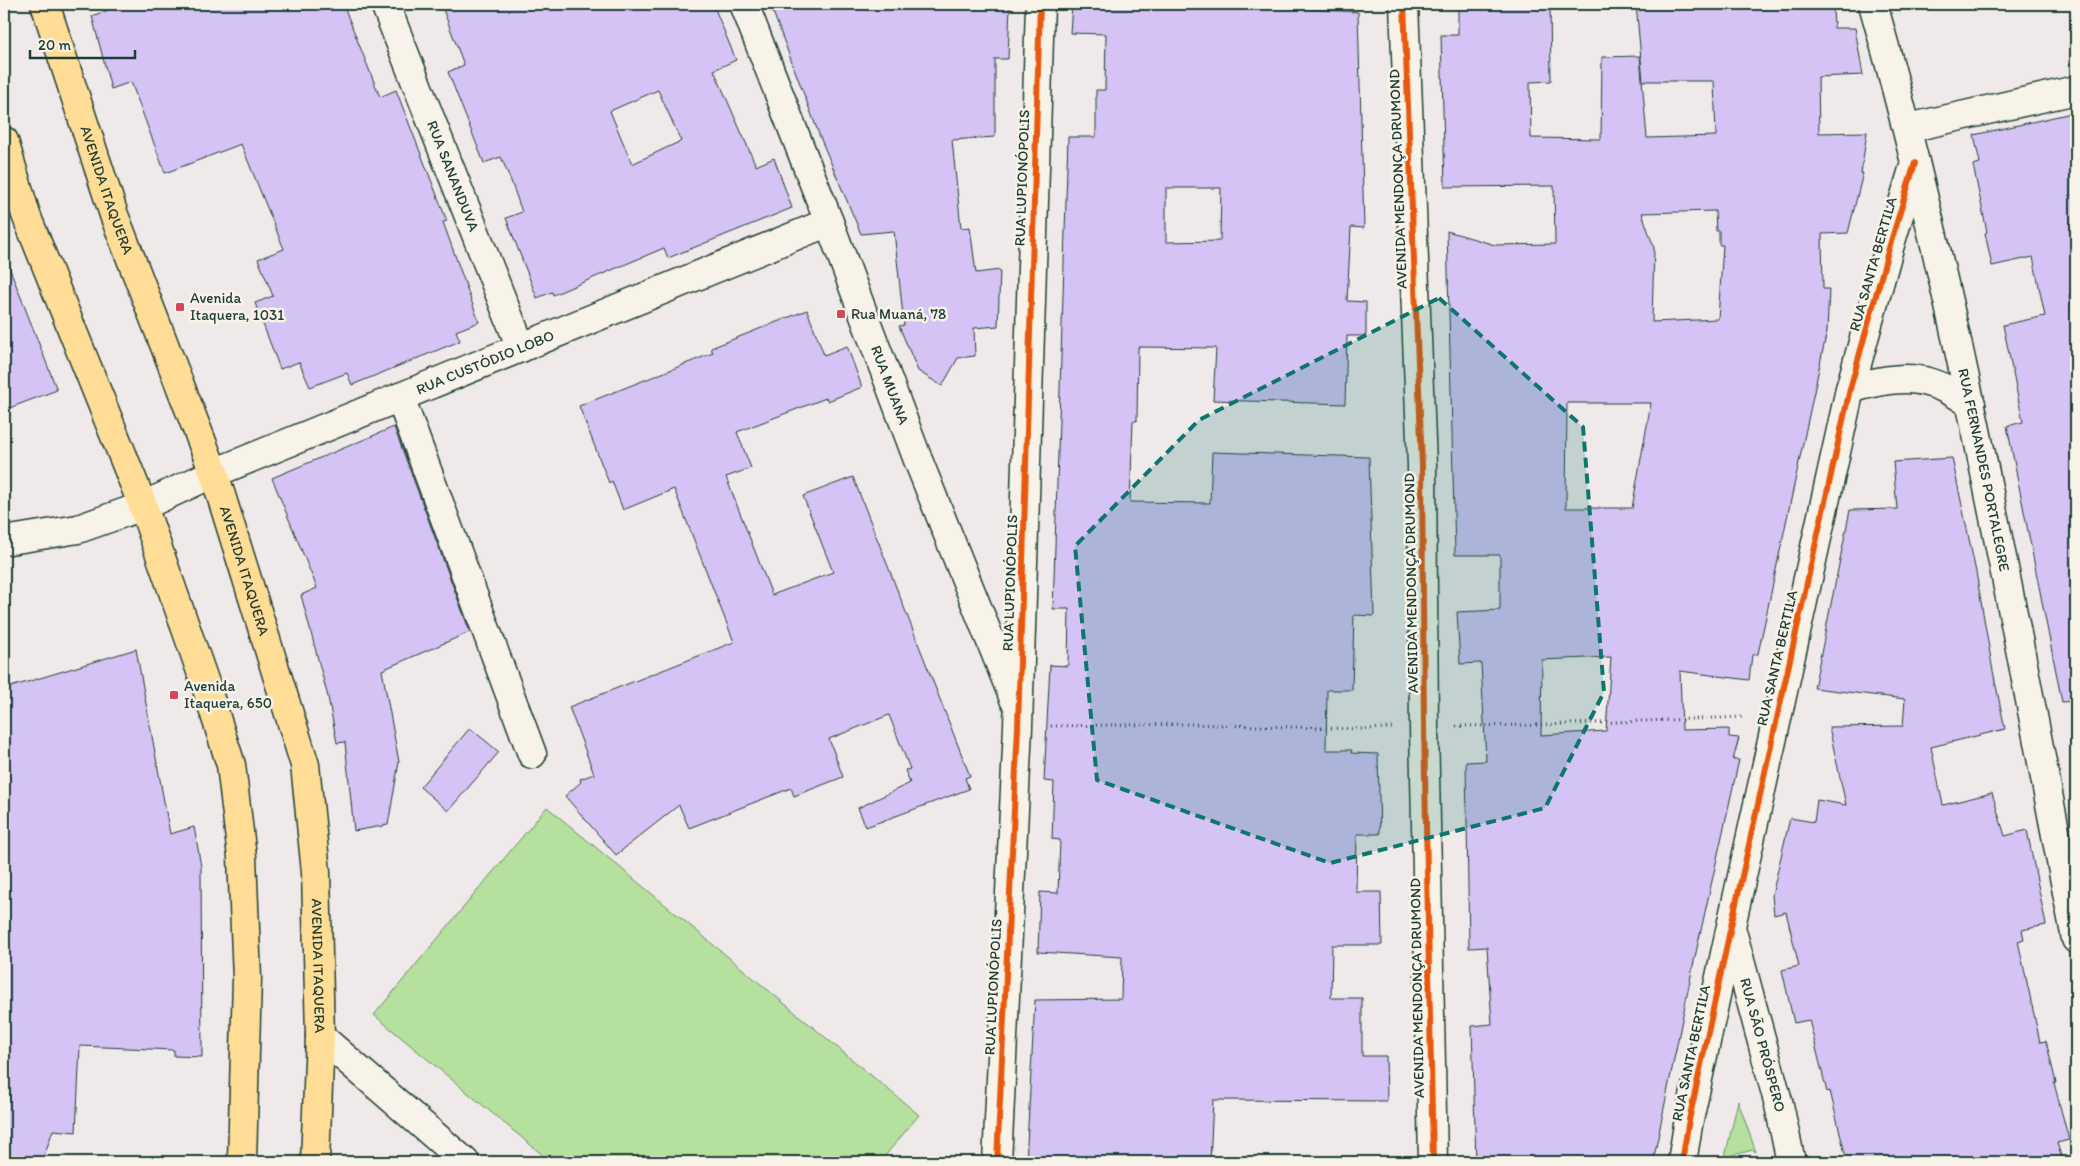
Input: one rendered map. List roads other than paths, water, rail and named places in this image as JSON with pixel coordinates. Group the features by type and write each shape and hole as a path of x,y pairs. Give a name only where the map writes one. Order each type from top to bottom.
{"main road":[{"name":"AVENIDA ITAQUERA","path":"46,4 114,215 214,473 305,764 316,872 320,1036 315,1162"},
{"path":"4,141 26,215 143,506 205,683 231,765 242,857 247,978 242,1162"}],"street":[{"name":"RUA SANANDUVA","path":"385,4 521,348"},
{"name":"RUA MUANA","path":"744,4 829,222 918,460 1018,709"},
{"name":"RUA LUPIONÓPOLIS","path":"997,1162 1018,709 1040,4"},
{"name":"AVENIDA MENDONÇA DRUMOND","path":"1404,4 1422,466 1433,1162"},
{"name":"RUA FERNANDES PORTALEGRE","path":"1873,4 1908,128 1970,404 2076,939"},
{"path":"1908,128 2076,90"},
{"name":"RUA SANTA BERTILA","path":"1682,1162 1688,1125 1731,926 1850,389 1915,163"},
{"name":"RUA CUSTÓDIO LOBO","path":"4,541 78,529 143,506 214,473 829,222"},
{"path":"1850,389 1878,381 1894,379 1920,380 1937,384 1953,391 1970,404"},
{"path":"400,397 532,754"},
{"name":"RUA SÃO PRÓSPERO","path":"1731,926 1779,1105 1791,1162"},
{"path":"320,1036 465,1162"}],"place":[{"name":"Avenida Itaquera, 1031","path":"180,307"},
{"name":"Rua Muaná, 78","path":"841,314"},
{"name":"Avenida Itaquera, 650","path":"174,695"}]}
